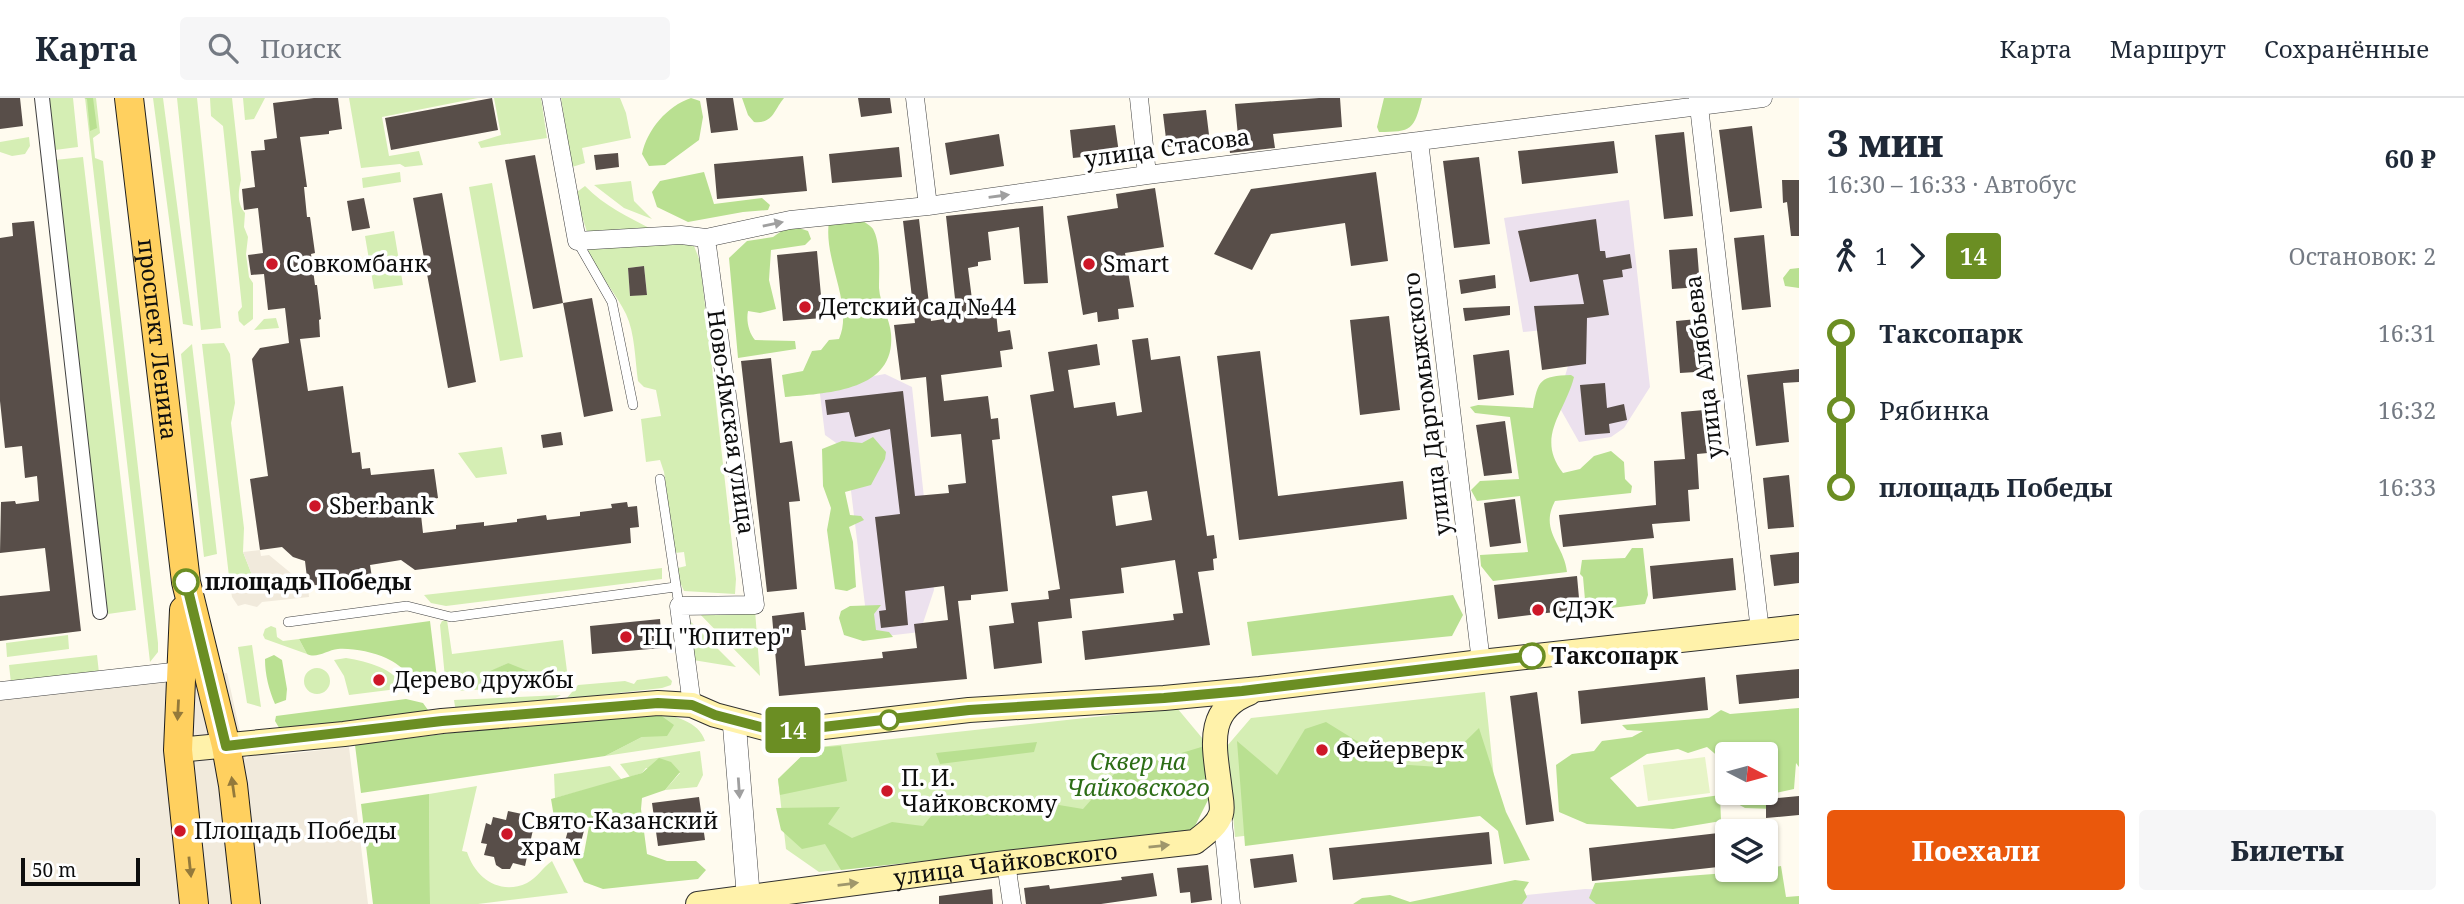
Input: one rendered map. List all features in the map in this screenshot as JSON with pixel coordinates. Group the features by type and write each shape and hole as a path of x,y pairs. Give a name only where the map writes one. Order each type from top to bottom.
{"main road":[{"name":"проспект Ленина","path":"129,98 186,582 226,746 246,904"},
{"name":"проспект Ленина","path":"186,582 178,750 194,904"},
{"path":"178,750 455,720 658,703 692,705 715,715 780,732 969,710 1260,689 1799,627"},
{"path":"1222,813 1215,734 1220,715 1227,705 1238,697 1260,689"},
{"path":"1164,698 1178,700 1199,709 1215,734"},
{"name":"улица Чайковского","path":"698,904 748,900 1006,863 1195,842 1210,831 1222,813"}],"street":[{"path":"43,98 100,612"},
{"path":"551,98 577,242"},
{"path":"915,98 928,206"},
{"path":"1139,98 1147,174"},
{"name":"улица Стасова","path":"577,242 681,234 706,239 790,220 928,206 1147,174 1419,141 1698,102 1763,98"},
{"name":"улица Алябьева","path":"1698,102 1760,631"},
{"name":"улица Даргомыжского","path":"1419,141 1481,662"},
{"name":"Ново-Ямская улица","path":"679,606 755,605 706,239"},
{"path":"679,606 692,705"},
{"path":"0,691 181,671"},
{"path":"734,720 748,900"},
{"path":"1222,813 1231,904"},
{"path":"1006,863 1012,904"}],"lane":[{"path":"577,242 612,302 633,405"},
{"path":"660,479 679,606"},
{"path":"288,622 407,606 451,617 675,587"}],"shaded area":[{"path":"1629,200 1650,387 1624,428 1611,437 1579,442 1557,403 1568,366 1563,328 1523,332 1504,218"},
{"path":"885,374 912,387 934,590 920,632 869,638 846,450 825,435 819,386"},
{"path":"260,550 261,556 269,555 292,574 307,576 309,597 262,602 257,607 245,604 238,606 232,597 230,585 252,575 243,552"},
{"name":"Площадь Победы","path":"227,673 246,759 250,755 278,755 349,747 368,904 0,904 0,695"},
{"path":"1585,889 1763,894 1776,904 1441,904"}],"green space":[{"path":"49,98 73,98 78,147 55,150"},
{"path":"84,98 93,98 97,128 90,131 87,99"},
{"path":"85,98 96,98 100,133 93,138 95,158 103,161 158,643 158,652 150,662"},
{"path":"153,98 163,98 193,326 183,324"},
{"path":"177,98 197,98 221,328 201,330"},
{"path":"210,98 232,98 241,180 239,197 245,213 244,227 248,237 246,254 249,277 253,283 253,319 244,326 239,321 238,312 242,307 223,126 211,116"},
{"path":"243,98 265,98 254,119 245,120"},
{"path":"349,98 478,98 382,117 389,156 419,151 423,165 405,167 400,164 361,168"},
{"path":"494,98 541,98 547,138 481,148 478,142 501,135"},
{"path":"561,98 620,98 631,138 582,148 585,163 572,167"},
{"path":"691,98 700,101 703,117 699,140 665,165 649,166 642,154 648,136 666,113"},
{"path":"742,98 784,98 769,118 754,122 748,115"},
{"path":"1384,98 1422,98 1414,123 1405,130 1379,132 1377,127"},
{"path":"29,137 30,146 25,154 12,156 0,152 0,142"},
{"path":"83,157 136,610 108,614 55,160"},
{"path":"400,172 401,182 363,188 362,178"},
{"path":"704,172 714,204 762,198 770,205 768,210 688,222 657,207 652,192 660,181"},
{"path":"631,181 634,201 652,219 624,208 594,185"},
{"path":"492,183 523,357 500,361 469,187"},
{"path":"585,186 626,216 653,230 587,232 577,192"},
{"path":"861,219 876,235 879,288 891,334 890,353 882,368 855,386 819,394 785,397 782,375 803,371 812,351 821,350 829,340 839,339 843,326 841,297 830,251 829,222"},
{"path":"796,227 808,231 811,239 805,245 771,250 769,280 776,309 760,313 748,311 747,319 755,340 795,341 796,349 738,358 729,258 747,241 773,237 786,228"},
{"path":"394,231 403,285 374,289 365,236"},
{"path":"673,241 694,246 700,261 736,579 735,594 684,591 678,578 678,568 686,566 684,552 675,553 664,472 660,460 646,462 641,419 661,416 656,390 644,387 638,381 629,321 587,246","holes":["644,266 647,294 630,296 628,268"]},
{"path":"1799,268 1799,288 1785,286 1783,278 1790,269"},
{"path":"276,318 279,328 254,330 264,319"},
{"path":"224,343 230,354 235,403 231,423 244,528 243,552 252,575 230,585 202,344"},
{"path":"192,344 217,554 204,557 181,354"},
{"path":"1571,375 1574,377 1570,390 1552,436 1555,460 1563,473 1580,469 1594,456 1611,451 1624,462 1625,479 1632,486 1631,493 1555,501 1551,512 1551,529 1567,572 1493,581 1481,566 1480,555 1528,552 1520,496 1477,501 1471,490 1480,481 1519,479 1510,417 1475,413 1470,407 1478,405 1533,408 1542,381"},
{"path":"873,437 886,452 885,459 871,485 845,492 850,515 861,516 864,520 849,527 853,542 856,587 847,591 835,589 827,530 831,508 823,486 822,449 842,441 862,443"},
{"path":"502,447 507,474 476,478 458,453"},
{"path":"1632,548 1643,548 1648,595 1645,604 1586,611 1583,577 1580,574 1582,560 1625,558"},
{"path":"662,568 662,579 446,606 431,603 424,595"},
{"path":"1453,595 1463,615 1452,636 1252,656 1247,622"},
{"path":"881,605 874,614 876,630 889,632 893,637 863,641 844,635 839,618 841,611 850,606"},
{"path":"695,609 755,610 760,676"},
{"path":"447,620 452,654 563,640 568,679 563,685 454,691 445,678 440,625","holes":["508,663 523,684 490,672"]},
{"path":"689,620 736,667 693,660"},
{"path":"430,621 438,686 423,683 393,662 369,652 338,649 318,655 307,654 299,639"},
{"path":"271,626 276,628 277,637 283,641 299,639 307,654 265,639 265,629"},
{"path":"68,635 69,649 7,657 6,643"},
{"path":"252,645 261,707 247,703 238,647"},
{"path":"97,655 99,673 11,683 9,665"},
{"path":"274,655 282,660 287,689 286,700 275,704 265,659"},
{"path":"346,658 372,664 387,671 405,688 349,695 344,676 334,660"},
{"path":"508,663 533,673 523,684 488,672"},
{"path":"317,668 326,672 330,681 326,690 317,694 308,690 304,681 308,672"},
{"path":"667,676 672,681 671,685 662,688 566,699 578,685 625,681 634,684 637,680"},
{"path":"1485,692 1497,807 1235,837 1227,746 1251,718"},
{"path":"561,695 545,704 456,713 454,700"},
{"path":"406,699 423,703 428,710 425,715 281,731 275,721 276,716"},
{"name":"Сквер на Чайковского","path":"1177,708 1208,745 1192,832 819,872 786,849 778,779 810,748"},
{"path":"1799,708 1799,767 1796,763 1794,789 1778,793 1778,742 1715,742 1715,754 1707,747 1688,753 1678,749 1647,754 1610,778 1637,807 1715,796 1715,805 1720,805 1721,819 1715,819 1715,822 1673,829 1587,824 1559,812 1556,765 1572,754 1594,751 1602,741 1632,737 1643,731 1627,730 1622,725 1709,718 1721,710 1730,714"},
{"path":"616,712 656,712 674,725 667,736 642,737 605,756 361,793 355,745"},
{"path":"656,712 691,724 702,734 705,741 605,756 642,737"},
{"path":"1326,722 1394,764 1439,767 1479,728 1506,812 1530,860 1504,864 1498,831 1480,816 1245,846 1237,741 1277,775 1305,729"},
{"path":"1037,742 1034,752 940,764 936,753"},
{"path":"1208,745 1211,794 1192,832 841,870 825,844 802,849 781,830 776,808 840,807 828,824 852,838 892,822 923,826 936,810 1029,800 1083,809 1115,773"},
{"path":"841,746 847,781 780,795 778,779 810,748"},
{"path":"700,751 703,775 697,787 665,790 680,773 646,768 642,773 630,777 620,764"},
{"path":"1705,757 1710,793 1648,801 1643,765"},
{"path":"659,758 671,762 680,772 665,790 642,798 647,854 667,861 696,861 706,870 698,879 603,889 584,882 572,858 584,853 590,821 554,817 551,799 642,773"},
{"path":"610,766 622,780 555,798 554,774"},
{"path":"477,786 462,851 467,852 476,869 490,882 507,887 517,886 531,881 552,861 568,893 478,904 430,904 429,794"},
{"path":"429,794 430,904 373,904 361,804"},
{"path":"1740,805 1774,805 1774,809 1745,808"},
{"path":"1778,866 1781,866 1786,897 1799,896 1799,904 1596,904 1589,898 1595,883 1715,874 1715,882 1778,882"},
{"path":"1515,880 1529,882 1524,890 1527,897 1522,904 1353,904 1362,898 1390,895 1410,902"}],"building":[{"path":"0,98 20,98 23,126 0,129"},
{"path":"338,98 342,129 329,131 329,134 300,137 307,187 304,187 307,217 310,217 315,253 311,254 321,319 320,337 300,339 308,391 343,386 352,453 360,452 362,469 370,468 371,475 434,469 438,498 430,500 421,515 423,533 456,529 456,525 484,522 484,526 546,515 547,520 580,516 580,512 612,508 611,504 627,502 628,507 637,506 639,527 630,528 631,543 415,570 401,560 370,565 372,578 308,586 305,561 293,557 282,547 260,550 250,479 268,476 252,359 260,348 289,343 285,308 268,310 264,274 251,275 248,255 263,253 258,208 244,210 242,189 255,187 251,151 265,150 264,140 277,138 273,103"},
{"path":"492,98 498,130 391,150 385,118"},
{"path":"706,98 733,98 738,130 711,133"},
{"path":"858,98 890,98 892,113 861,117"},
{"path":"1340,98 1342,127 1273,134 1275,148 1230,153 1228,137 1238,136 1235,104"},
{"path":"1206,110 1210,143 1167,147 1163,114"},
{"path":"1115,125 1119,153 1073,158 1070,130"},
{"path":"1752,126 1762,208 1730,212 1719,130"},
{"path":"1684,132 1693,216 1664,219 1655,135"},
{"path":"999,134 1004,166 950,175 945,143"},
{"path":"1614,141 1618,173 1522,184 1518,151"},
{"path":"899,147 902,177 832,183 829,154"},
{"path":"618,153 619,167 596,170 594,155"},
{"path":"535,155 563,303 533,309 505,160"},
{"path":"803,156 807,191 717,199 714,164"},
{"path":"1479,157 1490,244 1454,248 1443,161"},
{"path":"1376,172 1388,261 1351,266 1345,223 1271,234 1252,270 1214,254 1251,189"},
{"path":"1782,180 1799,180 1799,236 1791,236 1787,202 1783,203"},
{"path":"1155,188 1164,247 1125,253 1134,307 1118,309 1119,319 1098,322 1097,312 1083,315 1067,216 1118,208 1116,194"},
{"path":"442,193 476,382 448,388 413,198"},
{"path":"364,198 370,228 352,231 347,201"},
{"path":"1043,206 1048,283 1024,284 1019,227 988,232 991,260 978,262 978,266 968,268 974,315 996,312 998,332 1010,330 1013,349 1000,351 1002,367 941,375 944,401 988,396 991,419 998,418 1000,439 992,440 1008,591 971,595 971,600 958,601 967,679 779,696 772,616 804,612 806,630 801,630 805,666 883,658 882,652 917,648 914,624 948,620 944,586 905,591 908,625 881,628 879,611 886,610 875,517 900,514 890,429 855,437 849,412 827,415 825,400 903,391 915,496 949,493 948,485 966,483 961,434 931,437 926,377 901,380 894,325 915,323 903,221 919,219 931,321 957,317 946,216"},
{"path":"1596,219 1600,251 1605,251 1606,258 1630,254 1632,268 1622,270 1623,277 1603,280 1609,315 1587,318 1586,364 1542,370 1534,306 1584,304 1578,274 1530,282 1518,231"},
{"path":"34,221 81,631 0,641 0,596 50,591 45,548 0,553 1,502 15,501 16,504 39,501 37,476 25,478 22,446 5,448 0,401 0,238 13,236 12,223"},
{"path":"1764,235 1771,307 1742,310 1734,238"},
{"path":"1697,248 1700,287 1672,289 1669,250"},
{"path":"817,251 823,318 783,321 777,255"},
{"path":"644,266 647,295 630,296 628,268"},
{"path":"1495,275 1496,288 1461,294 1459,280"},
{"path":"592,298 613,411 584,417 563,303"},
{"path":"1510,306 1510,315 1465,321 1463,308"},
{"path":"1389,316 1400,410 1360,415 1350,320"},
{"path":"1708,318 1712,371 1680,373 1676,321"},
{"path":"1148,338 1151,360 1180,356 1207,536 1214,535 1217,558 1213,559 1214,570 1198,572 1210,645 1085,660 1082,631 1174,620 1173,614 1183,613 1175,560 1121,568 1124,593 1070,599 1072,618 1038,622 1042,663 994,669 989,626 1014,623 1011,603 1049,599 1048,591 1060,589 1030,395 1054,391 1048,352 1097,344 1100,365 1068,370 1074,408 1115,402 1117,416 1142,412 1132,340","holes":["1147,491 1152,520 1116,526 1112,496"]},
{"path":"1509,350 1514,395 1478,400 1473,355"},
{"path":"1260,351 1278,496 1403,481 1407,519 1239,540 1217,356"},
{"path":"771,358 780,443 792,441 800,501 789,502 797,589 767,592 741,361"},
{"path":"1799,369 1799,382 1783,383 1789,442 1756,446 1747,375"},
{"path":"1605,383 1607,408 1624,404 1627,420 1609,424 1610,433 1585,435 1580,385"},
{"path":"1716,409 1719,452 1697,454 1699,489 1688,490 1690,521 1652,524 1654,538 1563,547 1559,515 1656,505 1654,461 1685,459 1681,412"},
{"path":"1505,421 1512,473 1484,476 1476,425"},
{"path":"561,432 563,445 543,448 541,435"},
{"path":"1789,475 1794,527 1768,529 1763,478"},
{"path":"1515,499 1521,543 1490,547 1484,503"},
{"path":"1799,552 1799,583 1774,586 1770,555"},
{"path":"1733,558 1736,590 1653,599 1650,566"},
{"path":"1577,576 1580,609 1498,619 1494,585"},
{"name":"ТЦ \"Юпитер\"","path":"660,619 662,648 592,654 590,626"},
{"path":"1799,669 1799,698 1739,704 1736,675"},
{"path":"1705,677 1708,710 1581,724 1578,691"},
{"path":"1537,692 1554,821 1526,825 1510,696"},
{"path":"1799,796 1799,815 1766,818 1766,805 1778,805 1778,798"},
{"path":"699,797 705,840 658,846 652,803"},
{"name":"Свято-Казанский храм","path":"508,811 522,814 520,822 534,825 525,866 513,863 510,869 502,869 496,865 494,857 484,855 487,844 481,843 486,823 491,825 493,817 506,820"},
{"path":"570,823 585,827 579,849 564,845"},
{"path":"1489,832 1492,864 1333,880 1329,848"},
{"path":"1715,833 1715,867 1592,881 1589,848"},
{"path":"1293,854 1297,882 1254,888 1250,859"},
{"path":"1208,865 1212,900 1191,903 1190,892 1180,893 1177,868"},
{"path":"1153,873 1157,896 1101,904 1026,904 1024,888 1049,885 1050,889 1122,880 1121,877"},
{"path":"992,889 993,904 939,904 939,896"}],"bus line":[{"name":"14","path":"186,582 226,746 442,721 658,703 692,705 715,715 780,732 969,710 1242,691 1532,656"}],"place":[{"name":"Совкомбанк","path":"272,264"},
{"name":"Smart","path":"1089,264"},
{"name":"Детский сад №44","path":"805,307"},
{"name":"Sberbank","path":"315,506"},
{"name":"площадь Победы","path":"186,582"},
{"name":"СДЭК","path":"1538,610"},
{"name":"ТЦ \"Юпитер\"","path":"626,637"},
{"name":"Таксопарк","path":"1532,656"},
{"name":"Дерево дружбы","path":"379,680"},
{"name":"Фейерверк","path":"1322,750"},
{"name":"П. И. Чайковскому","path":"887,791"},
{"name":"Площадь Победы","path":"180,831"},
{"name":"Свято-Казанский храм","path":"507,834"}]}
